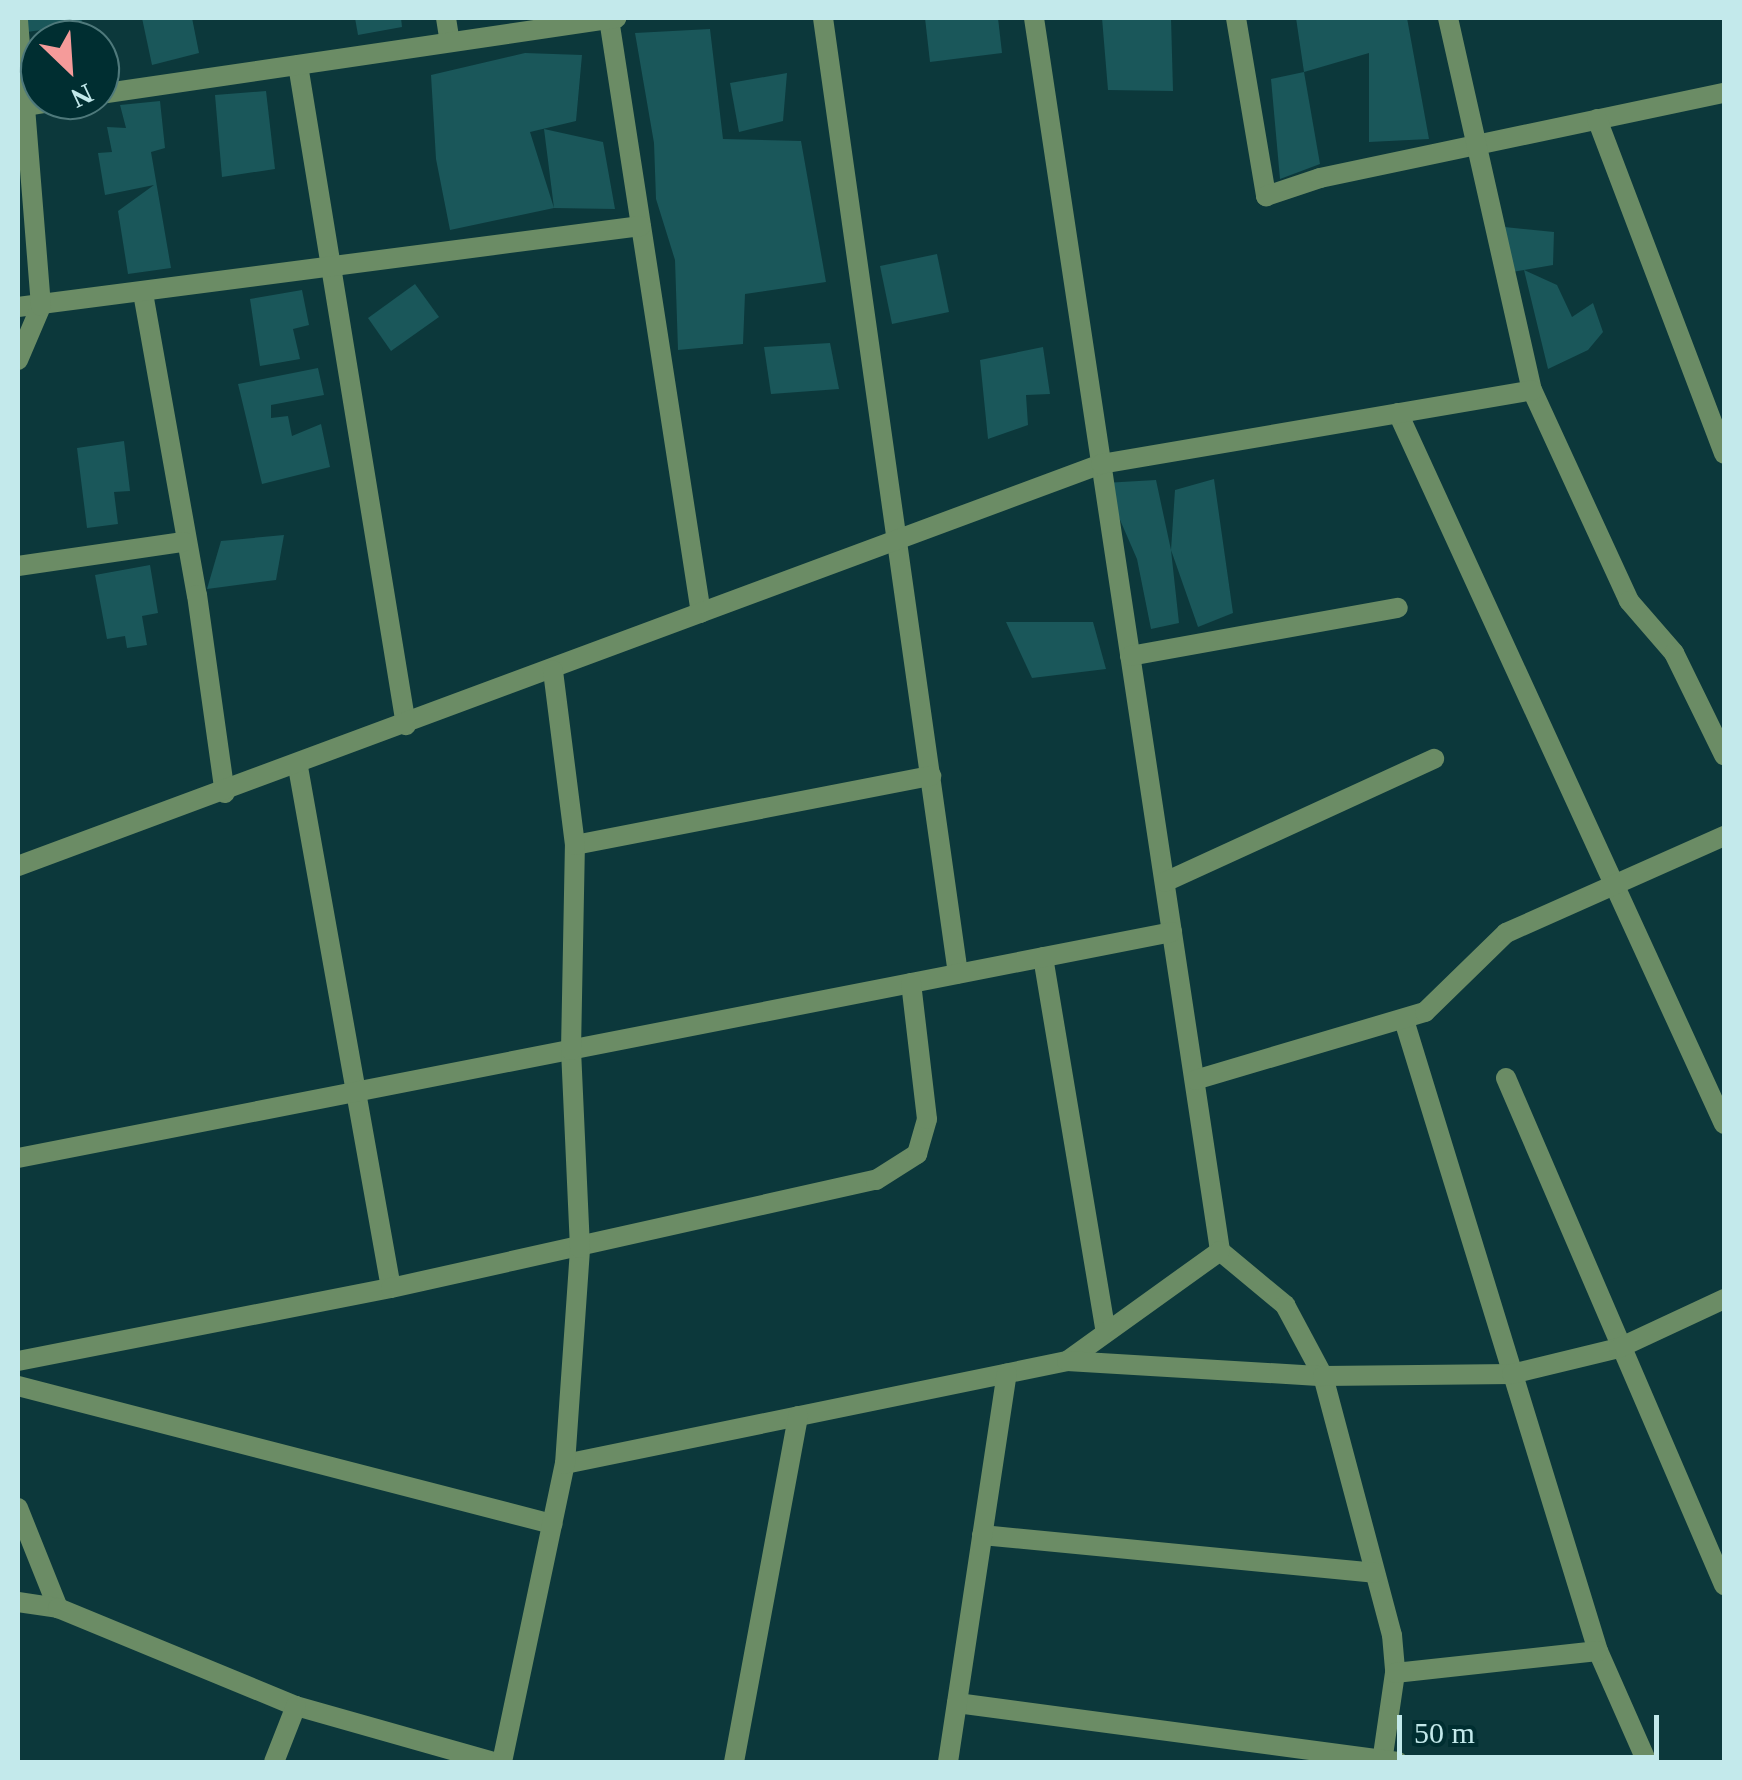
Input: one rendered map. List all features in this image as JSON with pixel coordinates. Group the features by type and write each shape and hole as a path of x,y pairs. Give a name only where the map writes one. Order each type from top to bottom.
{"street":[{"path":"18,18 20,43"},
{"path":"446,18 450,42"},
{"path":"120,91 613,18 701,614"},
{"path":"824,18 958,974"},
{"path":"957,1703 1387,1761 1395,1673 1324,1376 1285,1305 1220,1251 1034,18"},
{"path":"1236,18 1266,196 1477,145 1724,92"},
{"path":"1448,18 1532,390 1629,601 1674,653 1724,754"},
{"path":"298,64 406,725"},
{"path":"18,360 41,306 26,120"},
{"path":"1597,120 1724,454"},
{"path":"18,307 330,270 641,226"},
{"path":"142,293 183,542 197,595 224,793"},
{"path":"18,866 298,766 1102,464 1532,390"},
{"path":"1398,413 1724,1124"},
{"path":"18,566 183,542"},
{"path":"1130,656 1398,608"},
{"path":"502,1762 565,1464 580,1248 572,1050 575,845 552,670"},
{"path":"1165,882 1434,760"},
{"path":"298,766 391,1288"},
{"path":"575,845 930,776"},
{"path":"1195,1080 1404,1020 1445,998 1506,932 1724,836"},
{"path":"18,1158 1172,932"},
{"path":"1044,958 1105,1329"},
{"path":"18,1361 391,1288 876,1180 917,1154 927,1119 911,984"},
{"path":"1404,1020 1598,1651 1647,1762"},
{"path":"1506,1078 1584,1248 1619,1348 1724,1585"},
{"path":"1067,1360 1105,1329 1220,1251"},
{"path":"565,1464 1067,1360 1324,1376 1512,1374 1619,1348 1724,1298"},
{"path":"948,1762 1006,1373"},
{"path":"18,1386 552,1524"},
{"path":"734,1762 798,1416"},
{"path":"18,1508 58,1608"},
{"path":"982,1534 1374,1574"},
{"path":"18,1602 58,1608 296,1706 494,1762"},
{"path":"1395,1673 1598,1651"},
{"path":"274,1762 296,1706"}],"building":[{"path":"26,18 82,20 26,20"},
{"path":"142,18 192,18 199,53 152,65"},
{"path":"355,18 401,18 402,27 358,35"},
{"path":"925,18 998,18 1002,53 930,62"},
{"path":"1102,18 1171,18 1173,91 1108,90"},
{"path":"1296,18 1407,18 1429,139 1369,142 1369,53 1304,72"},
{"path":"710,29 723,139 801,141 826,282 745,294 743,344 678,350 675,260 656,199 654,143 635,33"},
{"path":"525,53 582,55 576,121 530,132 554,208 450,230 436,159 431,75"},
{"path":"1304,72 1320,164 1280,179 1271,79"},
{"path":"787,73 783,121 739,132 730,83"},
{"path":"266,91 275,169 222,177 215,95"},
{"path":"160,101 165,148 151,152 171,268 128,274 118,211 154,185 105,195 98,153 112,152 107,127 126,128 120,105"},
{"path":"544,129 603,142 615,209 554,208"},
{"path":"1495,226 1554,232 1553,265 1506,273"},
{"path":"937,254 949,312 892,324 880,266"},
{"path":"1524,270 1557,285 1572,317 1593,303 1603,332 1588,350 1548,369"},
{"path":"415,284 439,317 391,351 368,318"},
{"path":"302,290 309,325 293,329 300,359 260,366 250,299"},
{"path":"830,343 839,389 771,394 764,347"},
{"path":"1043,347 1050,394 1026,395 1028,425 988,439 980,360"},
{"path":"318,368 324,395 271,405 271,418 288,416 292,436 321,424 330,467 262,484 238,384"},
{"path":"124,441 130,491 114,492 118,524 87,528 77,448"},
{"path":"1214,479 1233,613 1198,627 1171,550 1175,490"},
{"path":"1156,480 1171,550 1179,623 1151,629 1137,559 1104,483"},
{"path":"284,535 276,580 207,589 221,541"},
{"path":"150,565 158,613 142,616 147,645 127,648 125,636 107,639 95,575"},
{"path":"1006,622 1093,622 1106,669 1032,678"}]}
